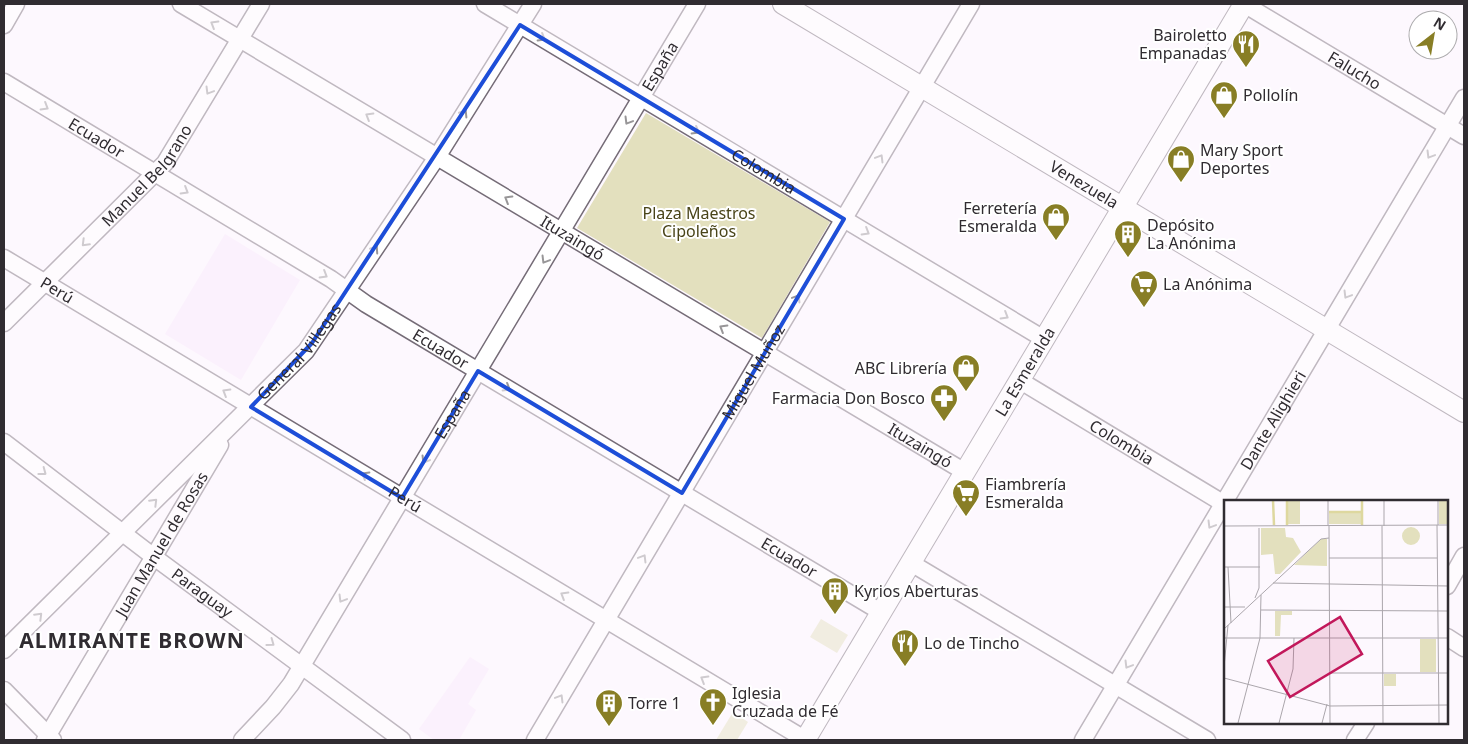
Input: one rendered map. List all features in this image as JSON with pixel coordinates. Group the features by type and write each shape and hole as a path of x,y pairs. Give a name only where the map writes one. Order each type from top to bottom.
{"main road":[{"name":"Venezuela","path":"783,4 1464,412"},
{"name":"La Esmeralda","path":"805,740 1244,4"}],"street":[{"path":"4,25 16,4"},
{"name":"Ituzaingó","path":"181,4 964,472"},
{"name":"Manuel Belgrano","path":"4,323 156,173 172,153 260,4"},
{"name":"Colombia","path":"485,4 1044,339"},
{"name":"General Villegas","path":"4,650 306,351 437,157 533,4"},
{"name":"España","path":"242,740 280,700 302,666 697,4"},
{"name":"Miguel Muñoz","path":"535,740 971,4"},
{"name":"Falucho","path":"1244,4 1464,136"},
{"name":"Ecuador","path":"4,82 156,173 366,304 881,612"},
{"name":"Dante Alighieri","path":"1226,500 1464,98"},
{"name":"Perú","path":"4,258 805,740"},
{"name":"Colombia","path":"1019,380 1224,504"},
{"name":"Juan Manuel de Rosas","path":"49,739 231,426"},
{"name":"Paraguay","path":"4,442 154,557 402,740"},
{"name":"Dante Alighieri","path":"1083,740 1224,504"},
{"path":"1448,584 1464,556"},
{"path":"911,562 1207,740"},
{"path":"1448,638 1464,648"},
{"path":"4,690 49,739"},
{"path":"1355,740 1365,724"}],"highlighted area":[{"path":"520,25 844,219 682,493 478,371 402,498 251,407 312,343"}],"shaded area":[{"path":"225,234 300,280 241,380 165,334"},
{"path":"470,657 489,669 468,704 476,710 459,740 434,740 419,729"}],"green space":[{"name":"Plaza Maestros Cipoleños","path":"646,113 830,222 762,338 577,228"},
{"path":"821,619 848,635 837,653 810,637"},
{"path":"733,712 748,722 737,740 716,740"}],"place":[{"name":"Bairoletto Empanadas","path":"1246,68"},
{"name":"Pollolín","path":"1224,119"},
{"name":"Mary Sport Deportes","path":"1181,183"},
{"name":"Ferretería Esmeralda","path":"1056,241"},
{"name":"Depósito La Anónima","path":"1128,258"},
{"name":"La Anónima","path":"1144,308"},
{"name":"ABC Librería","path":"966,392"},
{"name":"Farmacia Don Bosco","path":"944,422"},
{"name":"Fiambrería Esmeralda","path":"966,517"},
{"name":"Kyrios Aberturas","path":"835,615"},
{"name":"Lo de Tincho","path":"905,667"},
{"name":"Iglesia Cruzada de Fé","path":"713,726"},
{"name":"Torre 1","path":"609,727"}],"district":[{"name":"ALMIRANTE BROWN","path":"132,641"}]}
